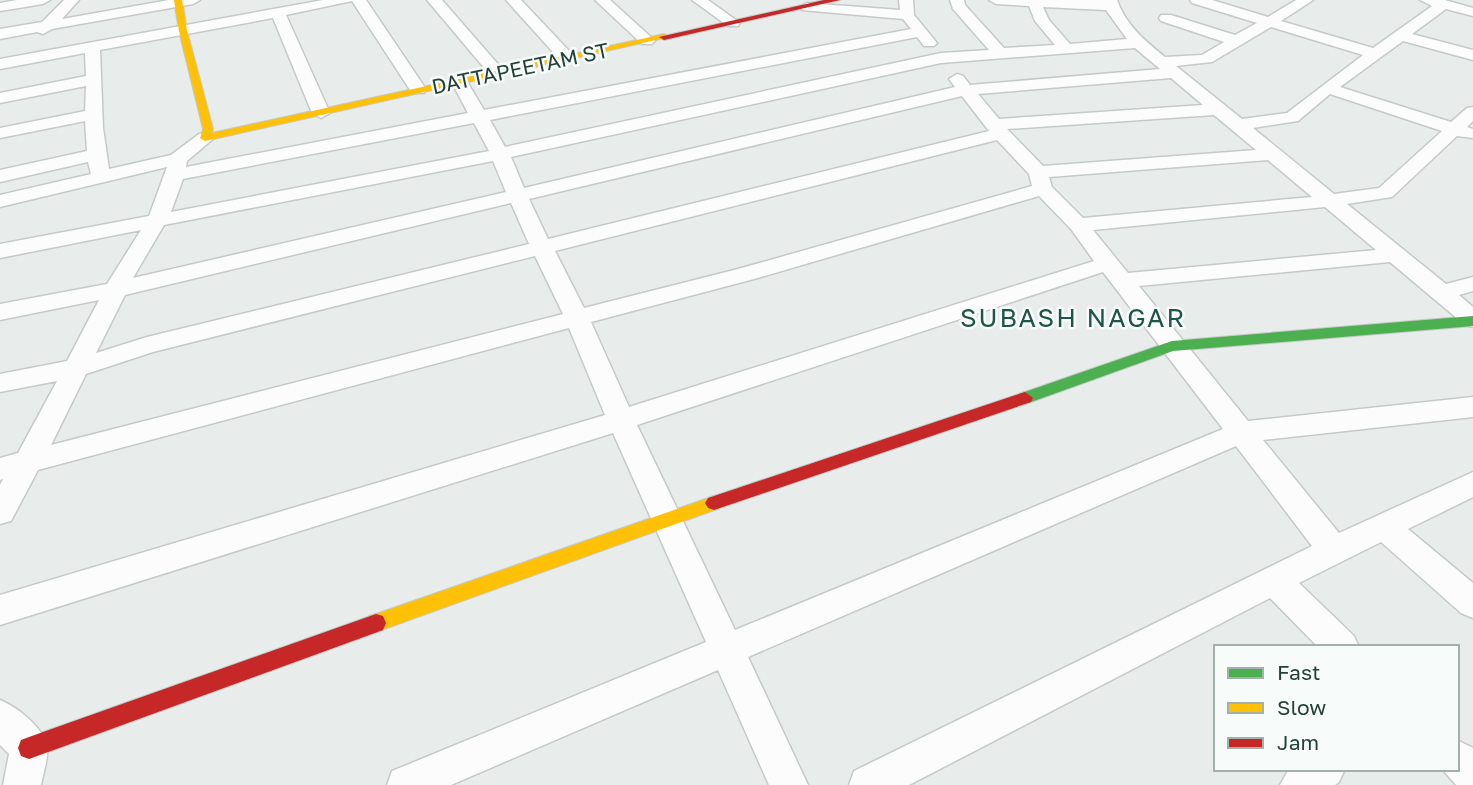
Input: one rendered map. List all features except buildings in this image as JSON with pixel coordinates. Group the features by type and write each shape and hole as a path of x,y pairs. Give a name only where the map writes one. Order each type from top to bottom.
{"street":[{"path":"0,7 43,0"},
{"path":"0,79 72,0"},
{"path":"0,64 346,0"},
{"path":"359,0 418,89"},
{"path":"434,0 497,73"},
{"path":"513,0 573,56"},
{"path":"602,0 647,41"},
{"path":"699,0 733,23"},
{"name":"DATTAPEETAM ST","path":"4,205 101,176 176,167 205,138 418,89 836,0"},
{"path":"957,0 958,6 999,52"},
{"path":"996,0 1111,3 1115,15 1138,43 1473,320"},
{"path":"1197,0 1374,53"},
{"path":"0,312 115,290 966,90 1169,67 1206,59 1304,0"},
{"path":"1427,0 1473,12"},
{"path":"0,34 183,1 183,31 208,129 205,138"},
{"path":"1034,2 1042,21 1066,48"},
{"path":"1240,125 1292,117 1374,53 1444,4"},
{"path":"807,7 907,8 920,32 1078,225 1334,550"},
{"path":"278,13 321,113"},
{"path":"1166,18 1237,41"},
{"path":"0,512 78,368 115,290 158,222 176,167 478,116 920,32"},
{"path":"1399,35 1473,55"},
{"path":"0,251 500,154 941,58 1138,43"},
{"path":"92,48 96,79 93,114 95,155 101,176"},
{"path":"0,98 96,79"},
{"path":"459,81 500,154 518,197 544,247 789,785"},
{"path":"1327,88 1464,132"},
{"path":"0,383 78,368 147,345 544,247 998,129 1220,109"},
{"path":"1078,225 1328,201 1385,192 1464,132 1473,112"},
{"path":"0,133 93,114"},
{"path":"0,468 755,271 1041,180 1272,154"},
{"path":"0,176 95,155"},
{"path":"0,610 621,420 848,347 1114,273 1394,255"},
{"path":"1442,293 1473,284"},
{"path":"29,748 667,518 887,446 1172,346 1473,320"},
{"path":"406,785 1242,432 1473,407"},
{"path":"868,785 1334,550 1473,484"},
{"path":"1385,527 1473,603"},
{"path":"1274,580 1340,645"},
{"path":"0,718 29,748"},
{"path":"22,785 29,748"},
{"path":"1459,762 1473,775"},
{"path":"1299,785 1323,771"}],"traffic: fast":[{"path":"1025,398 1172,346 1473,321"}],"traffic: slow":[{"path":"178,0 183,31 208,129 205,138 664,37"},
{"path":"376,623 714,503"}],"traffic: jam":[{"path":"664,37 836,0"},
{"path":"714,503 1025,398"},
{"path":"29,748 376,623"}],"district":[{"name":"SUBASH NAGAR","path":"1073,317"}]}
